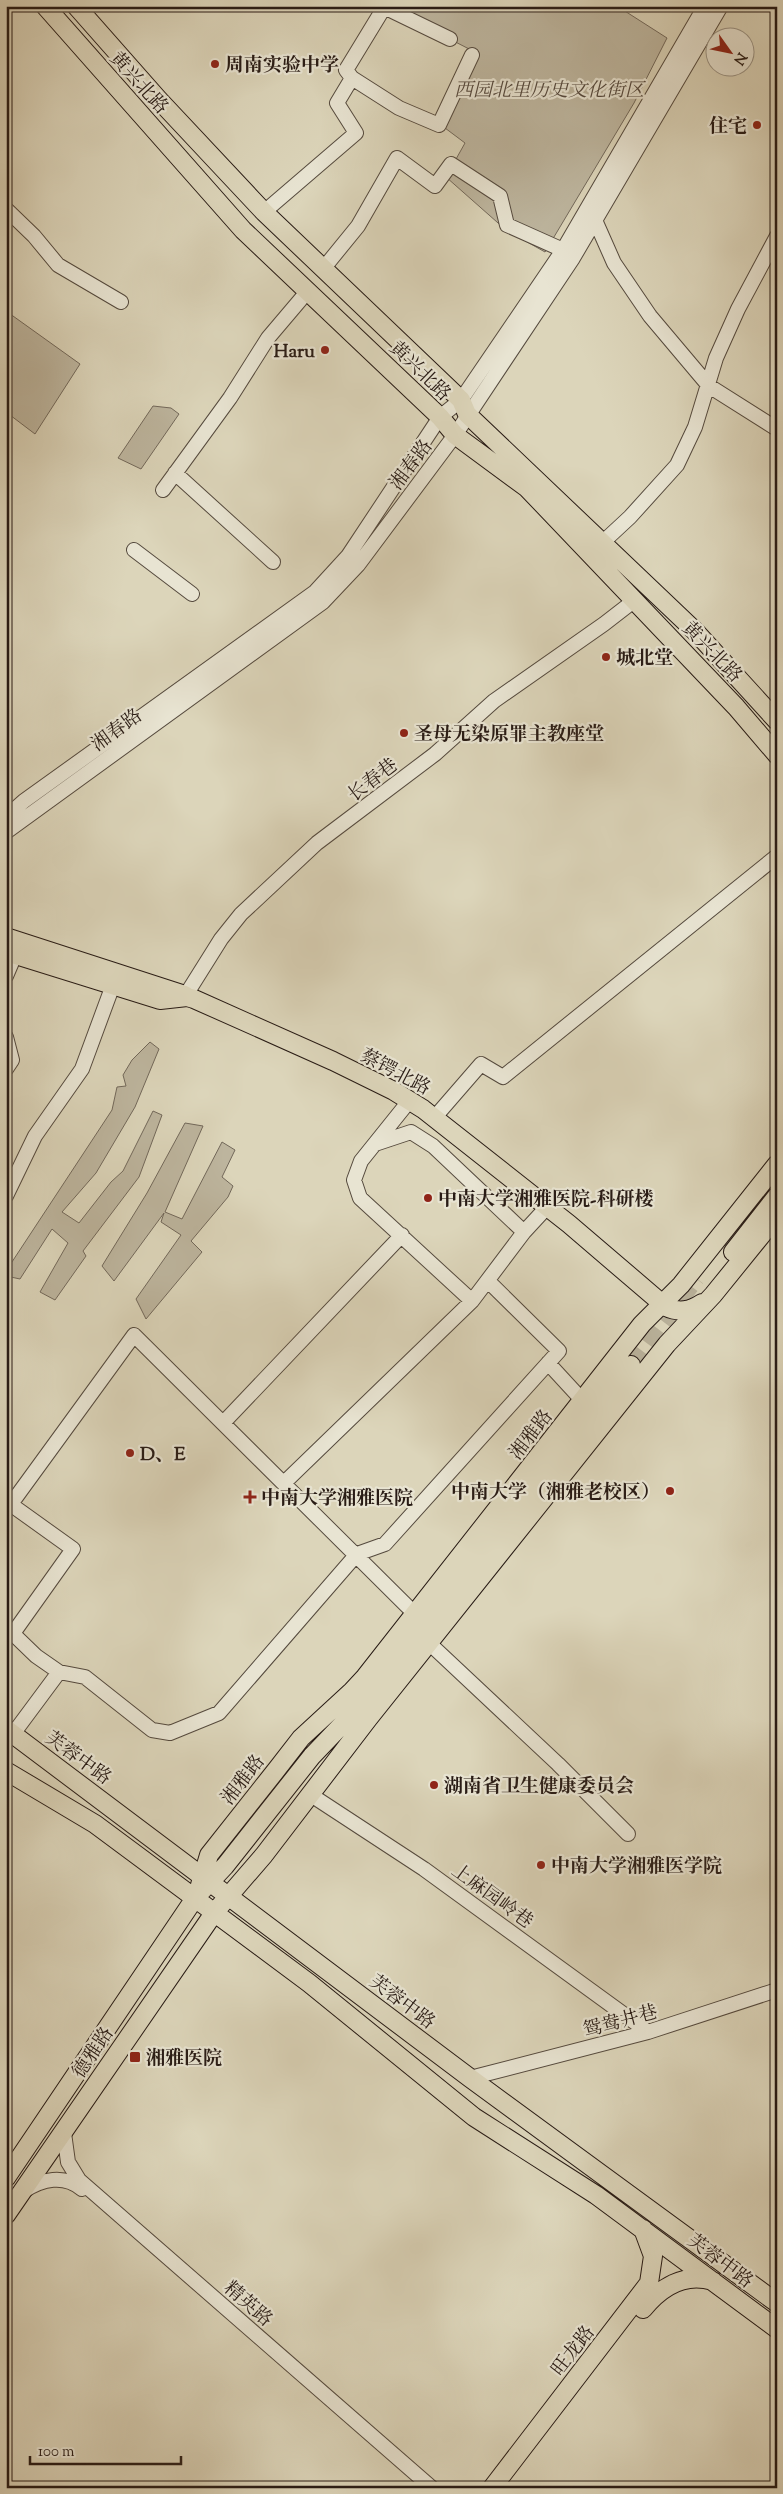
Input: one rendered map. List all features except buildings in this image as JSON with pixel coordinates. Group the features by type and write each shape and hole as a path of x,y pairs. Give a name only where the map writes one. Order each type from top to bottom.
{"main road":[{"name":"黄兴北路","path":"45,6 243,230 440,417 455,435 527,488 736,707 777,755"},
{"name":"黄兴北路","path":"76,6 159,100 264,212 695,632 777,721"},
{"name":"蔡锷北路","path":"6,937 194,999 290,1042 410,1100 435,1117 548,1206 662,1304 679,1311 690,1309"},
{"name":"蔡锷北路","path":"11,954 160,1000 185,996"},
{"name":"湘雅路","path":"206,1879 209,1855 302,1738 352,1691 415,1614 642,1324 681,1285 777,1164"},
{"path":"667,1344 703,1289 777,1196"},
{"path":"214,1912 258,1862 429,1642 667,1344 713,1295 777,1216"},
{"path":"690,1309 713,1295"},
{"name":"湘雅路","path":"195,1898 206,1879 312,1756 378,1684 631,1365"},
{"name":"芙蓉中路","path":"10,1732 470,2078 777,2303"},
{"name":"芙蓉中路","path":"6,1771 96,1824 309,1983 474,2118 596,2194 777,2329"},
{"name":"德雅路","path":"6,2178 195,1898"},
{"name":"德雅路","path":"6,2215 214,1912"},
{"name":"旺龙路","path":"492,2488 649,2283 653,2256 642,2228"},
{"name":"旺龙路","path":"505,2488 658,2292 682,2281 697,2279 713,2281"}],"street":[{"name":"湘春路","path":"6,832 323,602 358,564 455,435 464,407 563,250 705,6"},
{"name":"湘春路","path":"6,817 24,801 315,592 348,556 440,417 464,407 573,258 721,6"},
{"path":"450,39 385,7 346,70 352,78 398,108 440,125 472,55"},
{"path":"264,212 356,134 337,103 352,78"},
{"path":"323,269 358,226 397,158 436,186 451,164 500,196 507,225 563,250"},
{"path":"6,209 34,236 58,265 121,302"},
{"path":"596,220 619,271 650,316 709,386 777,429"},
{"path":"602,543 630,517 677,465 695,427 716,358 738,309 777,236"},
{"path":"163,490 230,398 268,338 307,292"},
{"path":"175,473 273,562"},
{"path":"134,550 192,594"},
{"name":"长春巷","path":"185,996 221,939 241,914 317,843 435,754 494,701 597,630 635,600"},
{"path":"435,1117 481,1064 503,1077 777,856"},
{"path":"6,976 11,954"},
{"path":"6,1196 35,1136 82,1069 113,985"},
{"path":"6,1037 12,1060 6,1069"},
{"path":"410,1100 361,1161 354,1180 360,1198 472,1301"},
{"path":"374,1144 412,1132 433,1146 524,1232"},
{"path":"285,1482 472,1301 524,1232 548,1206"},
{"path":"224,1422 402,1235"},
{"path":"415,1614 357,1554 285,1482 134,1335 8,1503 73,1548 10,1629 36,1656 59,1672 84,1677 152,1730 170,1733 189,1727 219,1713 357,1554 385,1544 559,1351 488,1281"},
{"path":"548,1363 582,1401"},
{"path":"429,1642 558,1764 628,1834"},
{"path":"10,1732 59,1672"},
{"name":"上麻园岭巷","path":"311,1795 424,1869 648,2032"},
{"name":"鸳鸯井巷","path":"470,2078 648,2032 777,1990"},
{"name":"精英路","path":"64,2133 68,2162 79,2180 432,2488"},
{"name":"精英路","path":"23,2191 36,2183 55,2180 73,2182 79,2186 423,2488"}],"green space":[{"name":"西园北里历史文化街区","path":"390,6 617,6 667,38 634,103 545,252 506,230 446,177 465,143 445,128 475,52 389,8"},
{"path":"6,311 80,364 35,434 6,412"},
{"path":"153,406 171,408 179,414 141,469 118,458"},
{"path":"150,1042 159,1049 135,1107 96,1173 62,1212 79,1223 111,1182 123,1171 153,1111 162,1115 139,1177 83,1251 86,1256 55,1300 40,1292 68,1243 52,1229 20,1279 6,1276 6,1271 112,1110 117,1087 126,1086 123,1075 132,1060"},
{"path":"185,1123 203,1126 165,1212 182,1219 222,1142 235,1150 222,1177 233,1186 228,1197 191,1241 202,1252 146,1319 136,1299 181,1235 161,1222 164,1213 114,1281 102,1266 147,1193"}],"tunnel":[{"path":"631,1365 696,1278"}],"place":[{"name":"周南实验中学","path":"215,64"},
{"name":"住宅","path":"757,125"},
{"name":"Haru","path":"325,350"},
{"name":"城北堂","path":"606,657"},
{"name":"圣母无染原罪主教座堂","path":"404,733"},
{"name":"中南大学湘雅医院-科研楼","path":"428,1198"},
{"name":"D、E","path":"130,1453"},
{"name":"中南大学（湘雅老校区）","path":"670,1491"},
{"name":"中南大学湘雅医院","path":"250,1497"},
{"name":"湖南省卫生健康委员会","path":"434,1785"},
{"name":"中南大学湘雅医学院","path":"541,1865"},
{"name":"湘雅医院","path":"135,2057"}]}
